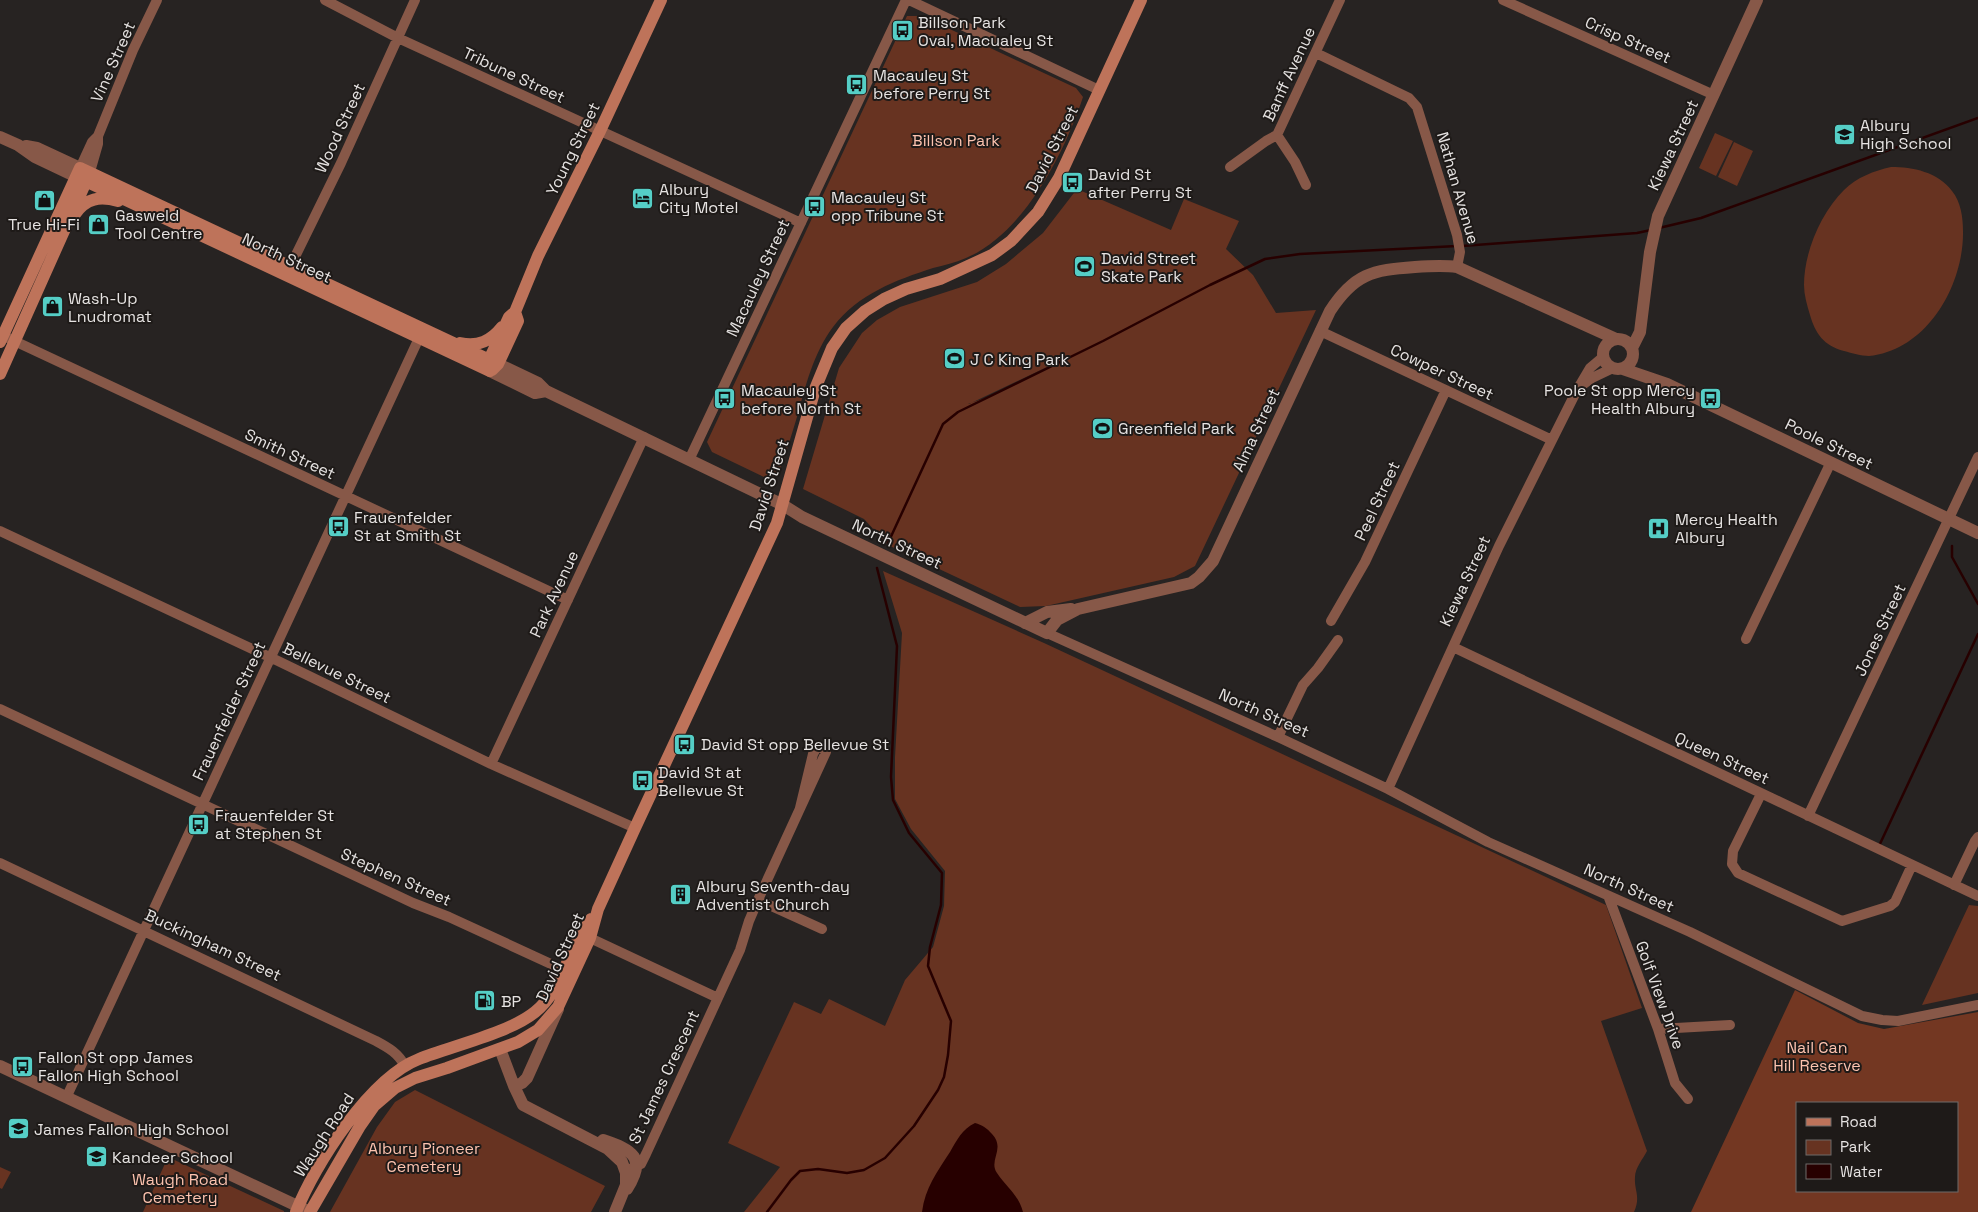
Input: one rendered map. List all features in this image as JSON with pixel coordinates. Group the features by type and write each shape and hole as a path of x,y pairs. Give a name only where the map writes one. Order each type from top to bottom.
{"main road":[{"name":"Young Street","path":"493,365 512,315 538,256 600,131 661,0"},
{"name":"David Street","path":"493,1033 523,1020 542,1006 564,970 579,938 598,909 773,532 783,505 815,389 826,360 839,338 865,311 884,299 992,255 1011,242 1038,212 1054,187 1141,0"},
{"name":"North Street","path":"83,175 290,267 447,340 493,365"},
{"name":"North Street","path":"83,175 147,211 419,338 493,365"},
{"path":"0,374 69,222 83,175"},
{"path":"1,338 83,175"},
{"path":"69,222 81,206 97,198 107,198 147,211"},
{"path":"447,340 467,345 485,342 495,335 512,315"},
{"name":"David Street","path":"500,1049 518,1042 538,1030 549,1019 561,1002 590,938 598,909"},
{"path":"493,1033 500,1049"},
{"name":"Waugh Road","path":"302,1210 313,1178 353,1116 388,1077 406,1066 493,1033"},
{"name":"Waugh Road","path":"302,1210 374,1106 395,1088 415,1078 500,1049"}],"street":[{"name":"Vine Street","path":"83,175 98,144 98,136 133,50 157,0"},
{"name":"Tribune Street","path":"325,0 398,38 800,223"},
{"name":"Wood Street","path":"290,267 341,163 414,0"},
{"path":"907,0 1099,90"},
{"name":"Macauley Street","path":"689,460 907,0"},
{"name":"Banff Avenue","path":"1306,185 1296,162 1277,135 1340,0"},
{"name":"Crisp Street","path":"1504,0 1714,95"},
{"name":"Kiewa Street","path":"1633,353 1640,332 1641,310 1652,240 1662,206 1757,0"},
{"name":"Nathan Avenue","path":"1316,53 1398,92 1413,102 1420,113 1458,238 1460,252 1457,268 1476,274 1572,320 1601,330 1619,339"},
{"path":"1230,167 1277,135"},
{"name":"North Street","path":"0,137 18,145 35,157 83,175"},
{"name":"Alma Street","path":"1025,623 1047,612 1078,609 1181,586 1199,577 1213,561 1320,331 1339,297 1349,286 1363,277 1391,269 1446,266 1457,268"},
{"name":"Kiewa Street","path":"1619,339 1634,326 1641,310"},
{"name":"Nathan Avenue","path":"1572,320 1604,352"},
{"name":"Cowper Street","path":"1320,331 1552,440"},
{"name":"Smith Street","path":"1,338 15,342 568,600"},
{"name":"Frauenfelder Street","path":"67,1096 419,338"},
{"path":"1619,339 1626,341 1633,353 1627,366 1618,368 1605,362 1604,352 1612,340 1619,339"},
{"name":"Kiewa Street","path":"1388,789 1498,546 1577,390 1590,368 1604,352"},
{"name":"Poole Street","path":"1633,353 1647,371 1667,384"},
{"name":"North Street","path":"493,365 538,383 546,391 783,505 802,517 1025,623 1278,737 1388,789 1488,842 1609,898 1690,932 1862,1016 1898,1021 1978,1005"},
{"name":"Kiewa Street","path":"1577,390 1592,378 1618,368"},
{"name":"Poole Street","path":"1618,368 1667,384 1978,533"},
{"name":"Peel Street","path":"1331,621 1365,562 1446,390"},
{"name":"Park Avenue","path":"491,764 644,437"},
{"name":"Jones Street","path":"1808,816 1978,457"},
{"path":"1746,639 1831,462"},
{"name":"Bellevue Street","path":"0,531 491,764 635,828"},
{"name":"Alma Street","path":"1047,633 1057,620 1078,609"},
{"path":"1278,737 1303,685 1338,640"},
{"name":"Queen Street","path":"1453,647 1978,896"},
{"name":"Stephen Street","path":"0,709 413,904 449,917 564,970"},
{"name":"St James Crescent","path":"615,1212 623,1196 631,1168 641,1164 646,1154 740,950 749,921 800,808 817,747 822,748 826,752"},
{"path":"1761,794 1733,851 1732,864 1738,873 1842,921 1890,906 1895,902 1912,865"},
{"path":"1954,885 1978,837"},
{"name":"Buckingham Street","path":"0,863 392,1049 406,1066"},
{"name":"Golf View Drive","path":"1609,898 1658,1028 1675,1083 1688,1099"},
{"path":"758,900 822,929"},
{"name":"St James Crescent","path":"590,938 718,998"},
{"path":"514,1086 522,1083 527,1078 561,1002"},
{"path":"1658,1028 1730,1025"},
{"path":"500,1049 520,1101 526,1107 569,1128 630,1151 634,1156 631,1168"},
{"path":"0,1066 67,1096 302,1210"}],"green space":[{"name":"Billson Park","path":"907,16 922,16 1076,88 1083,97 1065,143 1053,166 1039,190 1006,230 987,246 966,258 919,273 878,290 843,315 833,327 820,348 811,370 778,475 768,479 712,452 707,442"},
{"path":"1715,133 1733,141 1716,176 1699,168"},
{"path":"1734,142 1753,151 1737,186 1718,177"},
{"path":"1891,167 1925,172 1940,179 1952,191 1958,200 1962,216 1962,251 1957,272 1949,292 1939,311 1925,328 1909,341 1890,351 1863,356 1837,349 1821,338 1812,322 1806,300 1804,289 1805,272 1815,234 1821,221 1836,199 1849,185 1860,178"},
{"path":"1077,189 1171,230 1184,199 1239,221 1226,249 1253,275 1276,313 1316,310 1195,566 1174,577 1046,606 1020,607 888,545 864,519 803,489 839,368 862,333 877,320 900,307 977,282 1006,264 1043,233","holes":["1066,358 988,397 972,403"]},
{"path":"883,571 1044,643 1606,905 1642,1008 1601,1021 1647,1151 1635,1174 1637,1198 1634,1212 744,1212 780,1167 728,1143 794,1002 821,1014 829,999 885,1026 905,980 933,947 944,906 945,871 911,829 895,799 895,757 902,633"},
{"path":"1969,905 1978,906 1978,993 1922,1005"},
{"name":"Nail Can Hill Reserve","path":"1795,990 1858,1023 1884,1029 1978,1012 1978,1212 1691,1212"},
{"name":"Albury Pioneer Cemetery","path":"415,1090 605,1186 591,1212 330,1212 377,1127 395,1102"},
{"name":"Waugh Road Cemetery","path":"168,1157 284,1211 284,1212 143,1212"},
{"path":"0,1167 11,1172 2,1189 0,1188"}],"water":[{"path":"975,1123 986,1128 996,1139 995,1168 1015,1196 1023,1212 922,1212 926,1195 936,1173 960,1135"}],"waterway":[{"path":"1659,228 1701,218 1978,118"},
{"path":"1462,246 1637,233 1651,230"},
{"path":"888,543 943,424 958,412 1265,259 1300,254 1457,246"},
{"path":"1952,546 1952,557 1978,604"},
{"path":"767,1212 800,1171 818,1169 847,1173 864,1170 885,1158 914,1126 938,1090 944,1077 948,1055 951,1021 928,966 930,947 941,905 942,873 909,833 893,800 891,777 897,646 877,568"},
{"path":"1879,846 1978,634"}],"place":[{"name":"Billson Park Oval, Macualey St","path":"902,31"},
{"name":"Macauley St before Perry St","path":"857,84"},
{"name":"Albury High School","path":"1844,134"},
{"name":"David St after Perry St","path":"1072,183"},
{"name":"Albury City Motel","path":"643,198"},
{"name":"True Hi-Fi","path":"44,200"},
{"name":"Macauley St opp Tribune St","path":"815,206"},
{"name":"Gasweld Tool Centre","path":"99,224"},
{"name":"David Street Skate Park","path":"1085,267"},
{"name":"Wash-Up Lnudromat","path":"52,307"},
{"name":"J C King Park","path":"954,359"},
{"name":"Macauley St before North St","path":"725,399"},
{"name":"Poole St opp Mercy Health Albury","path":"1711,399"},
{"name":"Greenfield Park","path":"1102,428"},
{"name":"Frauenfelder St at Smith St","path":"338,526"},
{"name":"Mercy Health Albury","path":"1659,528"},
{"name":"David St opp Bellevue St","path":"685,744"},
{"name":"David St at Bellevue St","path":"642,781"},
{"name":"Frauenfelder St at Stephen St","path":"199,824"},
{"name":"Albury Seventh-day Adventist Church","path":"680,895"},
{"name":"BP","path":"485,1001"},
{"name":"Fallon St opp James Fallon High School","path":"22,1066"},
{"name":"James Fallon High School","path":"18,1129"},
{"name":"Kandeer School","path":"96,1157"}]}
